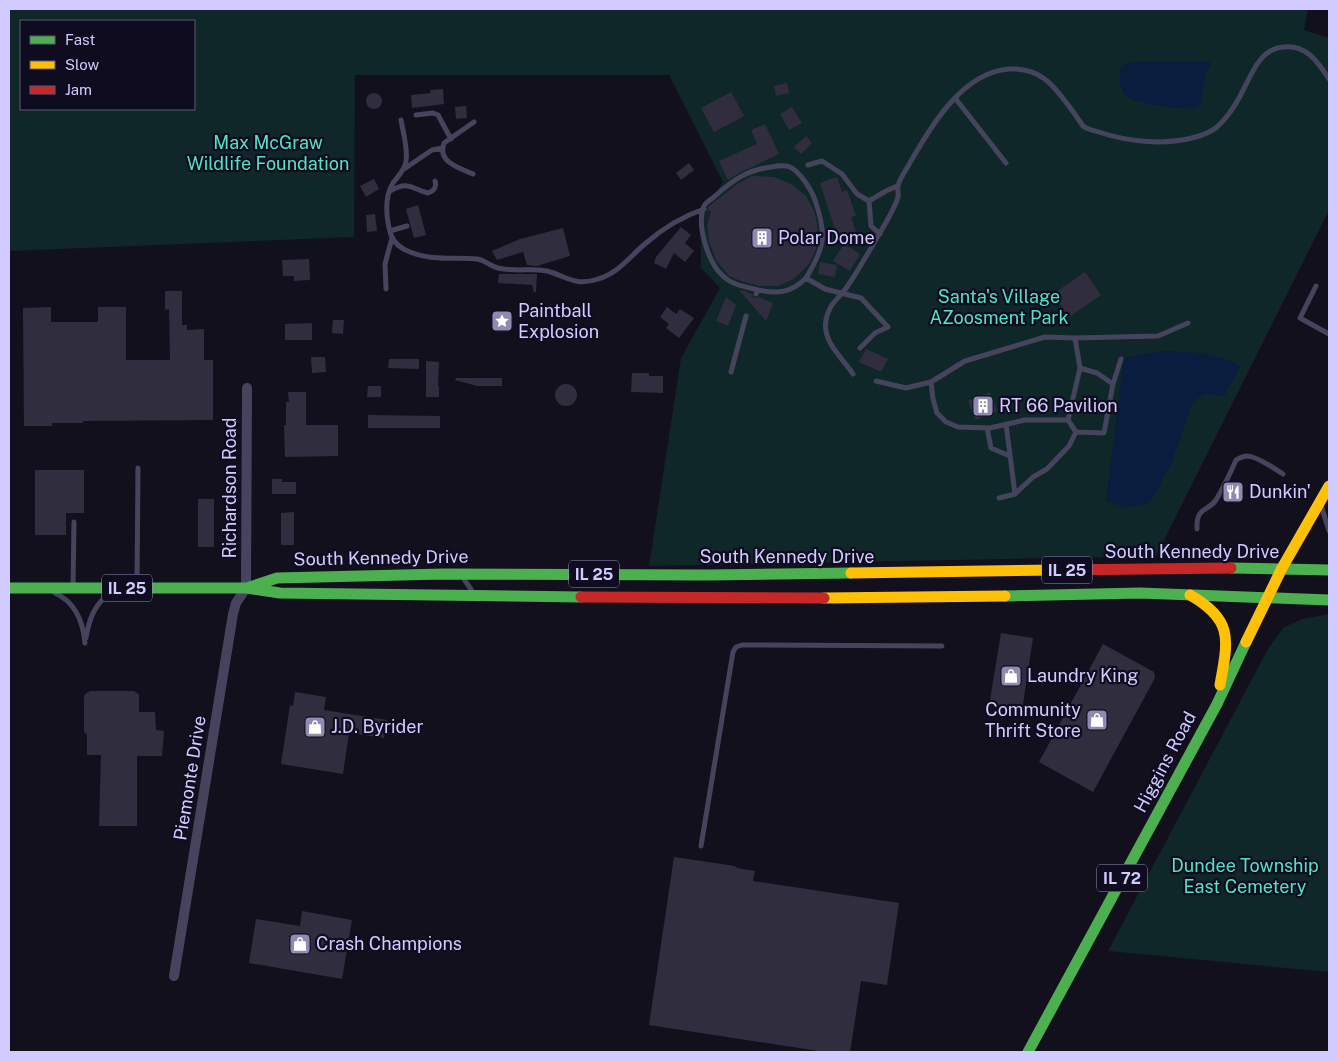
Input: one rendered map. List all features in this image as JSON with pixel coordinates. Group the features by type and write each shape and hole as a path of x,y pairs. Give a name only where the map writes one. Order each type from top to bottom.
{"main road":[{"name":"Higgins Road","path":"1028,1052 1217,704 1282,568 1329,486"},
{"name":"South Kennedy Drive","path":"246,588 277,578 460,574 719,575 1282,568 1329,570"},
{"name":"South Kennedy Drive","path":"9,588 246,588 280,593 476,596 937,598 1140,593 1329,600"},
{"path":"1188,594 1205,602 1220,620 1226,634 1227,650 1217,704"}],"street":[{"name":"Richardson Road","path":"246,588 247,388"},
{"name":"Piemonte Drive","path":"174,976 233,614 238,600 246,588"}],"lane":[{"path":"853,374 832,346 825,333 826,319 832,303 846,289 880,234 898,196 897,186 924,138 939,116 955,98 974,83 992,72 1010,69 1034,72 1045,78 1054,87 1084,126 1116,138 1154,142 1177,141 1215,129 1239,99 1259,61 1275,48 1290,46 1304,51 1312,56 1329,79"},
{"path":"955,98 1006,163"},
{"path":"416,115 433,113 438,115 451,139"},
{"path":"386,289 385,264 392,238 387,205 389,192 403,170 406,156 401,120"},
{"path":"472,174 448,162 444,157 442,148 444,143 474,122"},
{"path":"403,170 432,150 442,148"},
{"path":"808,165 822,161 842,174 858,194 869,201"},
{"path":"789,166 798,174 813,195 820,216 822,232 819,257 806,278 798,286 775,293 757,292 736,284 723,276 710,260 701,220 704,206 730,183 755,169 789,166"},
{"path":"389,192 406,186 428,193 434,190 436,186 435,181"},
{"path":"869,201 897,186"},
{"path":"869,201 871,226 880,234"},
{"path":"392,238 404,250 422,256 480,260 499,268 547,271 570,280 586,282 598,280 615,271 654,237 692,213 704,209"},
{"path":"390,230 407,226"},
{"path":"806,278 825,289 861,298 888,327 875,333 860,348"},
{"path":"1316,286 1300,318 1329,334"},
{"path":"731,372 746,316"},
{"path":"876,381 906,388 931,382 965,360 1045,337 1158,336 1188,323"},
{"path":"1075,338 1080,368 1068,420 1076,432"},
{"path":"1076,432 1104,433 1113,384 1121,359"},
{"path":"1080,368 1097,373 1113,384"},
{"path":"931,382 937,413 946,422 958,427 987,428 1025,420 1068,420"},
{"path":"1006,424 1015,494"},
{"path":"987,428 991,448 1010,456"},
{"path":"999,498 1015,494 1033,477 1047,469 1069,446 1076,432"},
{"path":"1197,528 1197,521 1203,509 1214,503 1236,460 1249,456 1283,474"},
{"path":"137,588 138,468"},
{"path":"1320,500 1329,531"},
{"path":"73,588 74,522"},
{"path":"460,574 476,596"},
{"path":"42,588 62,596 75,609 81,621 85,643 88,624 93,611 106,596 117,588"},
{"path":"701,846 733,652 736,647 742,645 942,646"}],"green space":[{"name":"Santa's Village AZoosment Park","path":"9,9 1308,9 1304,30 1329,38 1329,210 1156,556 649,566 681,358 720,288 701,268 700,218 723,182 669,75 355,75 354,237 9,251"},
{"name":"Dundee Township East Cemetery","path":"1329,614 1329,972 1108,951 1269,647 1284,627 1303,619"}],"water":[{"path":"1209,61 1211,66 1207,69 1200,105 1193,108 1168,107 1147,104 1125,95 1120,85 1121,66 1133,62"},
{"path":"1161,351 1212,355 1241,366 1224,396 1204,394 1192,403 1172,462 1150,503 1127,508 1106,501 1124,358"}],"building":[{"path":"787,83 789,93 776,96 774,86"},
{"path":"443,89 444,104 412,108 411,95 431,93 430,90"},
{"path":"731,92 744,116 714,132 701,108"},
{"path":"371,93 377,93 382,98 380,107 371,109 366,104 366,98"},
{"path":"466,106 467,118 456,119 455,107"},
{"path":"792,107 802,123 789,130 780,114"},
{"path":"765,124 779,154 728,180 719,161 757,144 751,130"},
{"path":"806,136 812,143 801,154 794,147"},
{"path":"689,163 694,170 681,180 676,173"},
{"name":"Polar Dome","path":"752,176 774,177 791,184 806,196 814,211 817,223 816,249 809,264 794,279 778,286 759,286 729,276 716,260 709,242 707,226 711,211 708,210 708,207 737,184"},
{"path":"837,177 842,192 847,190 856,216 851,217 856,232 838,238 820,183"},
{"path":"374,179 379,189 366,197 360,186"},
{"path":"418,205 426,235 414,238 406,209"},
{"path":"375,214 377,231 367,232 366,215"},
{"path":"681,227 691,235 685,243 694,251 685,262 674,253 666,269 654,263 656,257"},
{"path":"563,228 570,256 537,266 527,265 523,252 497,260 492,251 520,239"},
{"path":"846,245 860,254 850,271 833,261 842,247"},
{"path":"309,259 310,280 294,281 294,276 283,276 282,260"},
{"path":"820,262 837,265 835,277 818,274"},
{"path":"1085,272 1101,295 1069,317 1053,294"},
{"path":"499,274 537,274 536,292 534,292 532,285 498,283"},
{"path":"738,289 752,294 754,298 759,297 773,303 766,321"},
{"path":"165,291 182,291 182,325 187,325 187,330 204,329 204,360 213,360 213,420 83,421 83,423 52,423 52,426 24,426 23,308 51,307 51,322 98,322 98,307 126,307 126,360 170,360 169,309 165,310"},
{"path":"726,297 736,305 728,326 716,321"},
{"path":"667,307 676,314 680,309 694,318 679,338 666,328 669,324 660,317"},
{"path":"333,320 344,320 343,334 332,333"},
{"path":"312,323 312,340 285,340 285,324"},
{"path":"866,349 888,359 881,372 859,362"},
{"path":"311,357 325,357 326,372 312,373"},
{"path":"389,359 419,359 419,369 388,368"},
{"path":"426,361 439,362 439,397 426,397"},
{"path":"632,373 649,373 649,376 663,376 663,393 631,392"},
{"path":"456,378 502,378 502,386 477,386 455,380"},
{"path":"562,384 570,384 577,391 577,399 570,406 562,406 555,399 555,391"},
{"path":"368,386 381,386 381,397 367,397"},
{"path":"288,392 306,392 306,425 338,425 338,456 285,457 284,425 286,425 286,402 289,402"},
{"name":"RT 66 Pavilion","path":"990,392 997,411 976,420 968,401"},
{"path":"368,415 440,416 440,428 368,428"},
{"path":"35,470 84,470 84,513 66,513 66,535 35,535"},
{"path":"272,479 282,479 282,482 296,482 296,494 272,494"},
{"path":"198,499 214,499 214,547 198,547"},
{"path":"294,512 294,545 281,545 281,513"},
{"name":"Laundry King","path":"1001,633 1033,638 1022,711 989,706"},
{"name":"Community Thrift Store","path":"1103,644 1154,672 1155,678 1093,792 1039,762"},
{"path":"90,691 134,691 139,695 139,712 155,712 156,730 164,731 162,756 137,756 137,826 99,826 101,755 87,755 87,735 84,732 84,698 85,694"},
{"name":"J.D. Byrider","path":"295,692 326,697 324,710 387,720 384,738 349,733 343,774 281,764 290,705 293,706"},
{"path":"674,857 735,866 755,871 753,881 899,903 887,985 861,981 850,1052 825,1052 649,1025"},
{"name":"Crash Champions","path":"302,911 352,920 342,979 249,963 256,919 300,926"}],"traffic: fast":[{"path":"1231,568 1329,570"},
{"path":"250,587 277,578 444,574 709,575 851,573"},
{"path":"9,588 246,588 280,593 581,597"},
{"path":"1005,596 1140,593 1329,600"},
{"path":"1028,1052 1217,704 1246,642"}],"traffic: slow":[{"path":"1246,642 1282,568 1329,486"},
{"path":"851,573 1057,570"},
{"path":"1190,595 1214,613 1221,623 1226,643 1220,685"},
{"path":"824,598 1005,596"}],"traffic: jam":[{"path":"1057,570 1231,568"},
{"path":"581,597 824,598"}],"place":[{"name":"Polar Dome","path":"762,238"},
{"name":"Paintball Explosion","path":"502,321"},
{"name":"RT 66 Pavilion","path":"983,406"},
{"name":"Dunkin'","path":"1233,492"},
{"name":"Laundry King","path":"1011,676"},
{"name":"Community Thrift Store","path":"1097,720"},
{"name":"J.D. Byrider","path":"315,727"},
{"name":"Crash Champions","path":"300,944"}],"park label":[{"name":"Max McGraw Wildlife Foundation","path":"268,153"}]}
